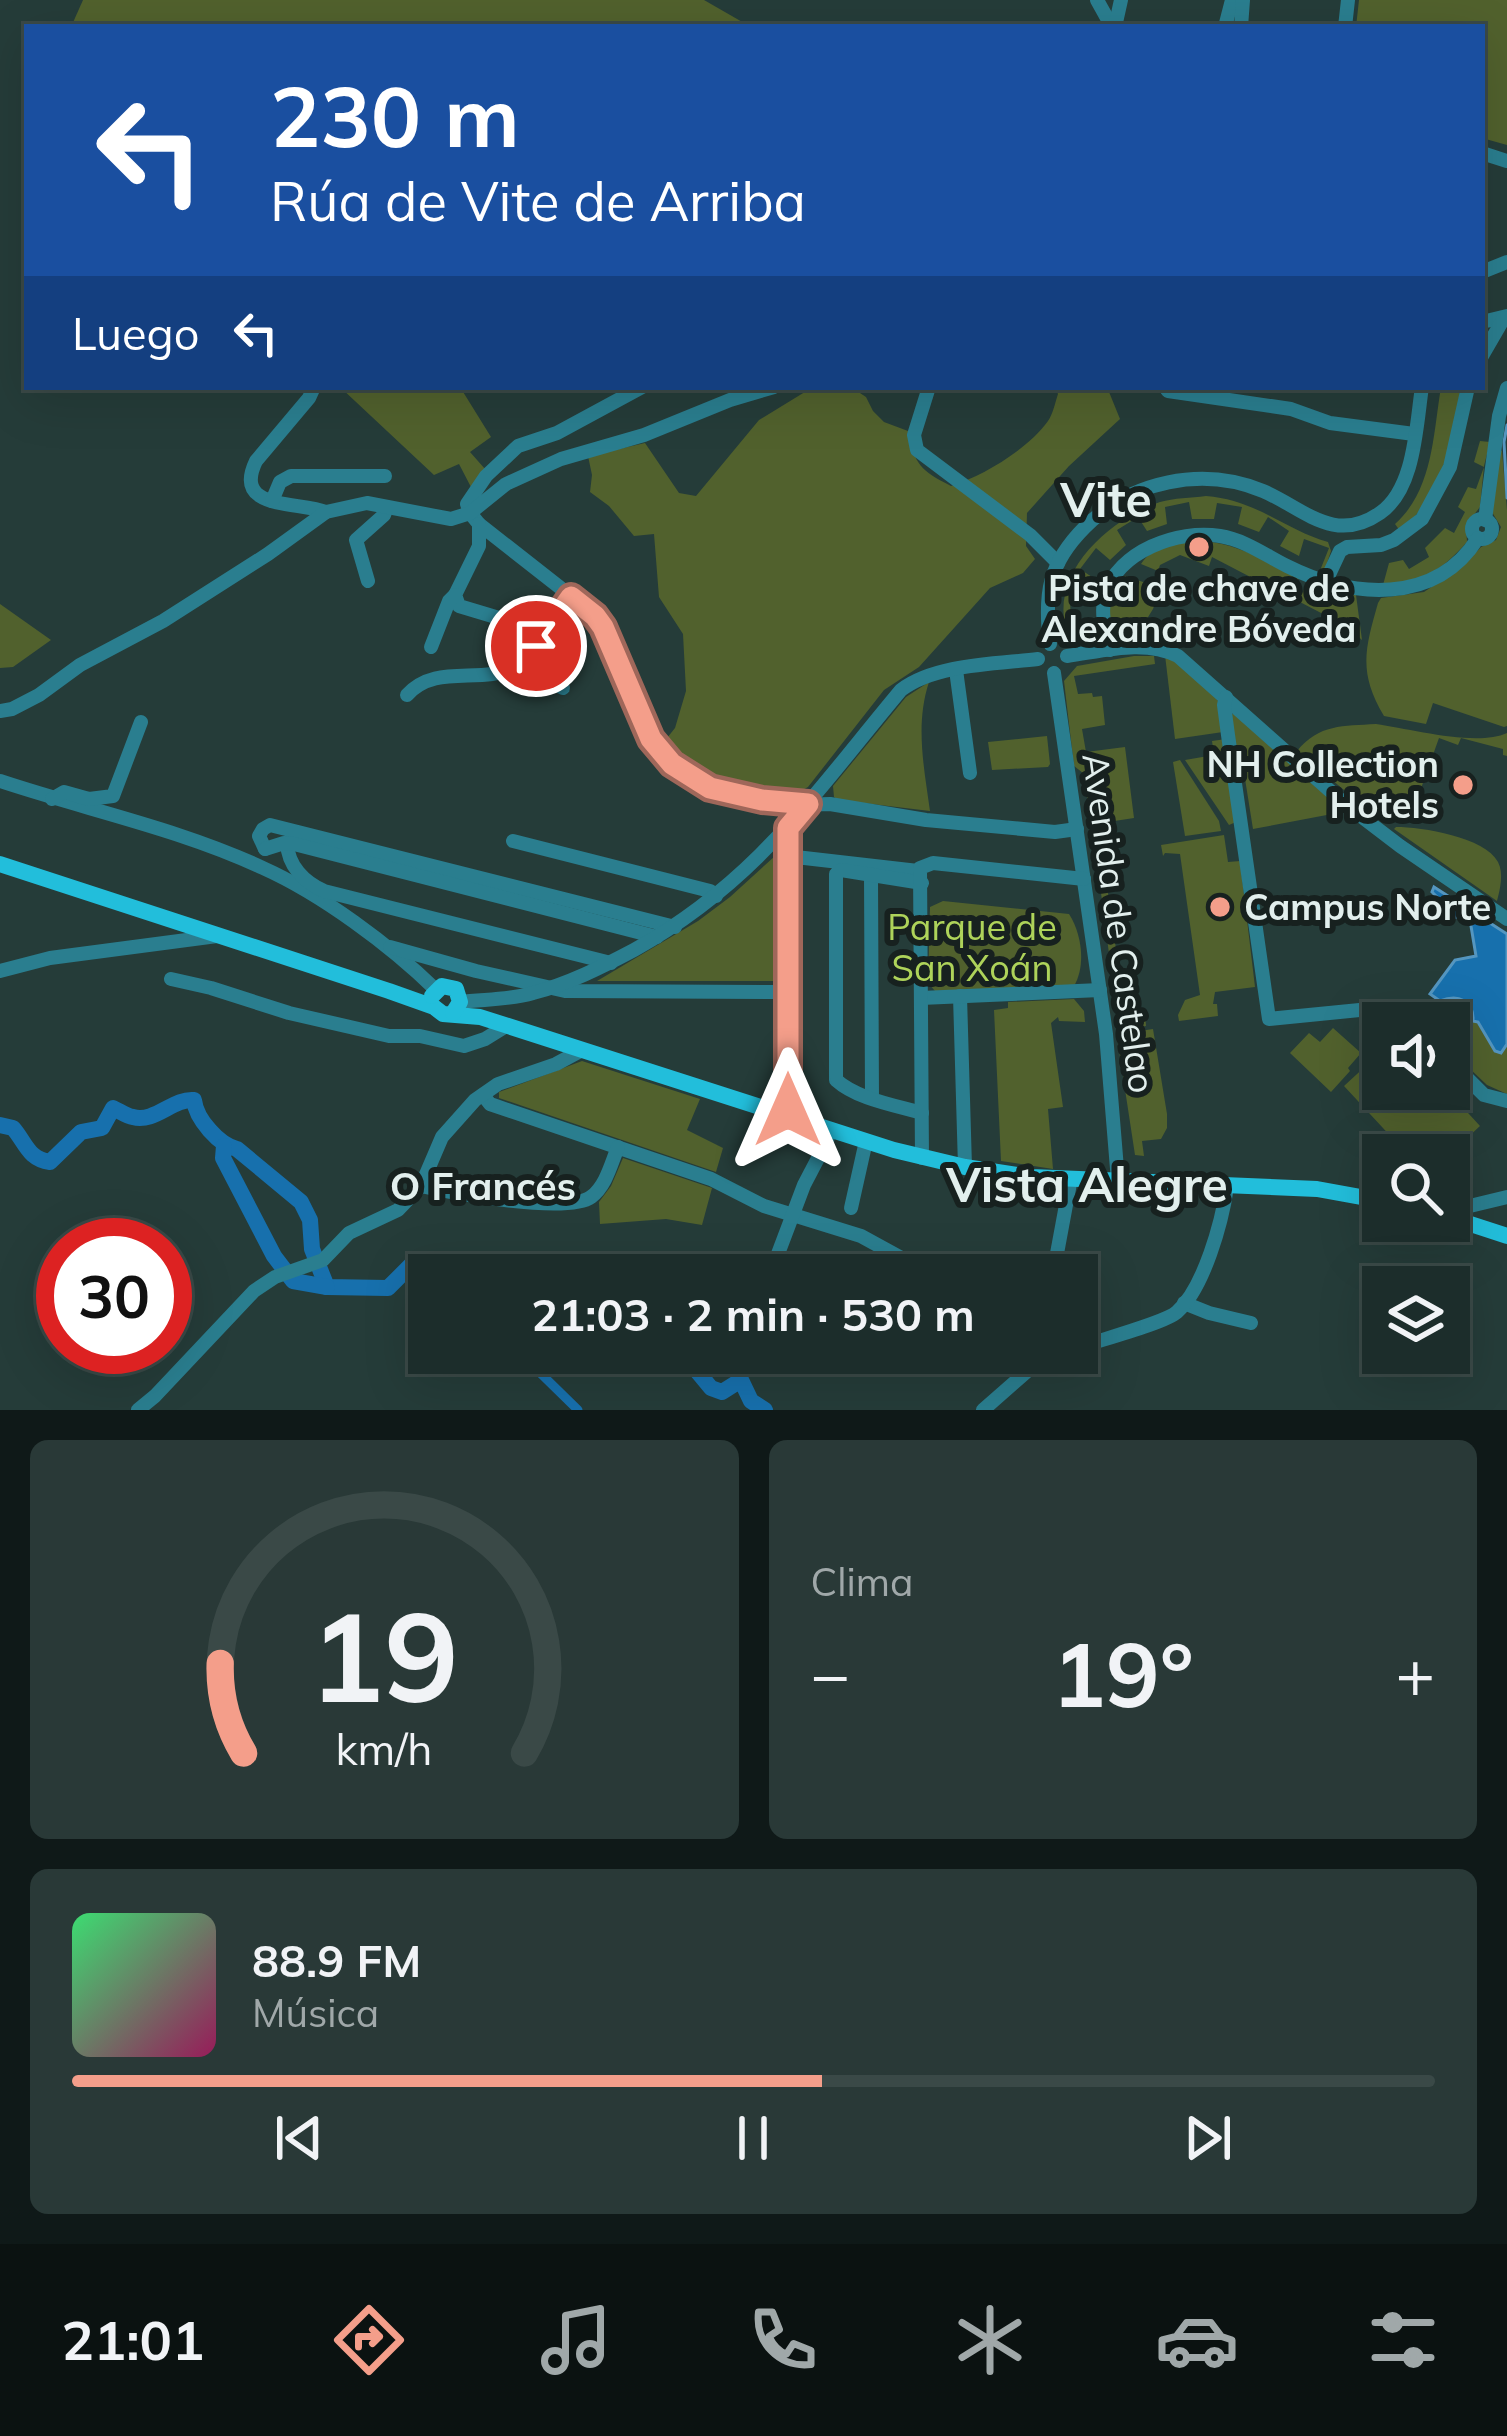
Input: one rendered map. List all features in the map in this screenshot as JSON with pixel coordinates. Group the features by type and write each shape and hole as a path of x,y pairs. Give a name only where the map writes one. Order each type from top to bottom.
{"main road":[{"path":"0,864 389,991 448,998 506,1026 922,1158 1031,1177 1317,1189 1362,1197"},
{"path":"1470,1223 1507,1236"}],"street":[{"path":"1485,351 1506,317"},
{"path":"1110,650 1103,619 1106,592 1122,568 1160,543 1198,534 1235,539 1326,581 1383,592 1430,582 1455,565 1478,538 1472,530 1485,520 1507,388"},
{"path":"313,390 253,466 250,478 252,490 272,501 326,512"},
{"path":"431,647 478,546 475,519 467,504 486,476 518,446 557,433 636,390"},
{"path":"475,519 506,484 561,459 644,435 766,390"},
{"path":"928,390 914,434 917,450 1043,546 1058,563"},
{"path":"1167,390 1291,410 1330,423 1414,434"},
{"path":"1050,644 1046,596 1058,563 1084,528 1112,505 1145,489 1186,479 1219,480 1264,492 1326,524 1367,520 1388,507 1402,489 1421,390"},
{"path":"1326,581 1340,551 1381,545 1422,520 1450,467 1467,390"},
{"path":"272,501 280,482 290,476 386,476"},
{"path":"0,711 39,695 80,665 163,621 326,512 359,504 387,507 475,519 595,616 651,739 672,764 710,788 762,800 830,804 926,820 1055,832 1077,829"},
{"path":"368,581 356,540 387,507"},
{"path":"455,595 459,606 484,615 551,622"},
{"path":"407,695 432,678 488,674 519,665 571,597"},
{"path":"1050,644 1063,648 1067,656 1063,668 1054,673 1045,671 1039,659 1050,644"},
{"path":"1067,656 1146,647 1171,652 1353,810 1507,919"},
{"path":"287,843 302,878 382,945 415,963 448,998 517,997 611,963 675,927 716,896 788,828 901,690 922,677 1039,659"},
{"path":"519,665 563,688"},
{"path":"956,670 970,773"},
{"name":"Avenida de Castelao","path":"1054,673 1100,990 1118,1181"},
{"path":"1226,697 1269,1019 1362,1010"},
{"path":"52,799 64,792 88,799 113,796 141,722"},
{"path":"0,781 209,845 322,895 611,963"},
{"path":"825,784 830,804"},
{"path":"322,895 265,849 259,836 265,827 675,927"},
{"path":"788,828 788,1116"},
{"path":"513,841 716,896"},
{"path":"265,849 287,843 657,937"},
{"path":"787,856 920,877"},
{"path":"922,1158 920,877 927,863 1084,879"},
{"path":"920,877 836,874 836,1066 839,1084 922,1113"},
{"path":"871,875 872,1098"},
{"path":"0,971 50,958 222,935"},
{"path":"415,963 594,992 788,992"},
{"path":"582,976 594,992"},
{"path":"171,979 389,1036 420,1036 464,1046 506,1026"},
{"path":"921,998 1100,990"},
{"path":"960,996 965,1167"},
{"path":"138,1410 254,1291 275,1277 320,1261 349,1233 398,1210 421,1186 442,1137 483,1095 498,1084 582,1050"},
{"path":"1470,1081 1484,1095 1507,1101"},
{"path":"483,1095 490,1104 711,1179 764,1206 861,1236 894,1254"},
{"path":"778,1254 830,1129"},
{"path":"851,1208 866,1141"},
{"path":"421,1186 549,1205 581,1203 602,1186 618,1147"},
{"path":"1057,1254 1071,1178"},
{"path":"1098,1341 1169,1317 1184,1303 1213,1248 1227,1187"},
{"path":"1470,1208 1507,1197"},
{"path":"1184,1303 1251,1323"},
{"path":"983,1410 1024,1374"}],"green space":[{"path":"83,0 704,0 746,24 72,24"},
{"path":"1359,0 1507,0 1507,145 1485,139 1485,24 1356,24"},
{"path":"343,390 462,390 491,437 470,452 485,469 472,489 459,464 434,475"},
{"path":"808,390 856,390 884,422 908,431 921,465 951,486 977,476 1029,442 1051,415 1056,390 1108,390 1120,419 1027,513 1026,546 1035,559 1023,573 990,588 919,667 884,690 808,787 797,793 704,776 663,743 675,728 686,691 683,634 659,597 654,534 634,536 590,492 588,456 645,443 679,493 696,496 759,420"},
{"path":"1441,390 1460,390 1437,483 1400,531 1395,524 1417,495 1429,461"},
{"path":"1480,441 1490,442 1484,467 1474,462"},
{"path":"1500,450 1507,510 1507,726 1433,703 1426,724 1384,716 1370,686 1366,660 1378,603 1381,598 1424,592 1496,540 1501,527 1492,512"},
{"path":"1484,467 1480,507 1466,525 1467,542 1430,573 1383,585 1389,563 1403,560 1409,569 1429,557 1425,548 1445,528 1454,533 1465,512 1458,507 1468,487 1476,489"},
{"path":"1206,496 1240,503 1328,542 1331,551 1325,569 1319,573 1329,548 1304,539 1299,556 1280,546 1289,531 1268,517 1259,532 1238,524 1242,507 1217,503 1214,519 1192,519 1189,502 1165,507 1167,524 1147,531 1138,517 1117,530 1126,545 1110,560 1096,548 1080,569 1095,579 1088,599 1070,599 1071,624 1099,624 1099,639 1081,645 1078,636 1068,635 1066,591 1074,571 1102,536 1160,502"},
{"path":"1202,541 1241,550 1299,578 1289,597 1212,557 1209,566 1180,555 1160,565 1158,571 1141,564 1160,548"},
{"path":"1125,576 1161,588 1145,622 1152,638 1113,639 1109,605"},
{"path":"1308,582 1356,595 1362,640 1348,627 1298,601"},
{"path":"0,604 51,640 13,667 0,668"},
{"path":"1165,655 1191,669 1220,703 1223,732 1175,739"},
{"path":"1154,656 1155,664 1074,676 1078,694 1102,696 1105,725 1082,729 1086,752 1125,747 1134,818 1108,822 1111,845 1096,846 1083,773 1074,766 1064,681 1077,666"},
{"path":"929,682 922,730 930,811 834,797 833,786 906,697"},
{"path":"1231,714 1329,798 1332,814 1253,829 1242,760 1234,761"},
{"path":"1376,724 1462,738 1507,733 1507,756 1503,749 1461,738 1458,745 1439,738 1414,808 1403,810 1409,816 1379,819 1297,751 1323,731"},
{"path":"1047,736 1048,767 992,770 988,742"},
{"path":"1226,739 1236,822 1229,825 1185,760 1214,755 1212,741"},
{"path":"1180,760 1221,831 1185,836 1173,762"},
{"path":"1394,829 1452,835 1491,853 1501,871 1497,901"},
{"path":"1224,835 1228,862 1240,861 1255,987 1215,992 1218,1016 1179,1021 1185,1000 1200,995 1180,854 1163,856 1161,845"},
{"path":"1113,853 1114,863 1104,865 1124,1005 1145,1011 1146,1026 1122,1030 1096,855"},
{"path":"775,856 776,981 597,981 698,921"},
{"name":"Parque de San Xoán","path":"943,901 1069,914 1081,950 1074,986 935,991 928,983 930,907"},
{"name":"Parque de San Xoán","path":"1074,999 1084,1011 1085,1022 1059,1021 1058,1017 1051,1023 1063,1107 1048,1109 1053,1169 1001,1161 994,1010 1008,1008 1008,1002"},
{"path":"1470,1007 1473,1021 1494,1047 1507,1044 1507,1094 1487,1085 1470,1069"},
{"path":"1333,1028 1361,1053 1331,1092 1290,1053 1309,1033 1320,1042"},
{"path":"1153,1029 1167,1128 1161,1139 1142,1141 1144,1156 1135,1155 1117,1037"},
{"path":"582,1061 700,1099 687,1130 723,1148 716,1172 499,1098 499,1092"},
{"path":"1362,1069 1362,1105 1344,1086"},
{"path":"1366,1110 1465,1110 1480,1126 1470,1135 1389,1134"},
{"path":"623,1158 712,1188 702,1225 666,1219 600,1224 599,1202"}],"water":[{"path":"1434,887 1507,934 1507,1044 1501,1053 1473,1021 1470,1002 1440,1001 1430,994 1455,960 1476,956 1470,920 1441,912"}],"waterway":[{"path":"1507,425 1507,498"},
{"path":"0,1125 13,1128 32,1154 50,1162 81,1132 102,1128 113,1108 141,1118 194,1100 216,1137 301,1202 327,1287 388,1288 408,1268"},
{"path":"224,1146 223,1158 274,1256 293,1281 327,1287"},
{"path":"541,1374 578,1410"},
{"path":"699,1374 711,1388 722,1392 741,1380 751,1401 765,1410"}],"place":[{"name":"Pista de chave de Alexandre Bóveda","path":"1199,547"},
{"name":"NH Collection Hotels","path":"1463,785"},
{"name":"Campus Norte","path":"1220,907"}],"district":[{"name":"Vite","path":"1106,500"},
{"name":"Vista Alegre","path":"1087,1185"},
{"name":"O Francés","path":"483,1186"}],"route":[{"path":"536,646 571,597 603,627 651,739 672,764 710,788 808,804 788,828 788,1110"}]}
